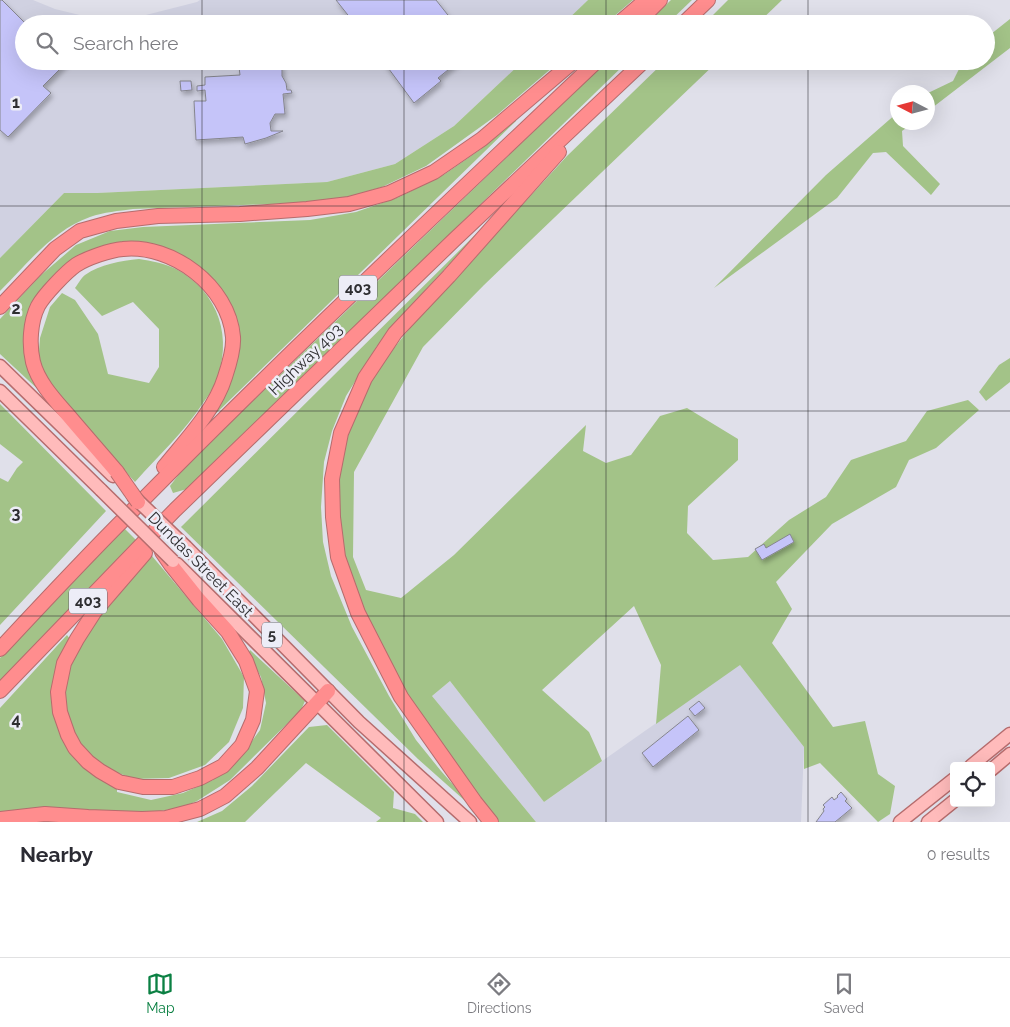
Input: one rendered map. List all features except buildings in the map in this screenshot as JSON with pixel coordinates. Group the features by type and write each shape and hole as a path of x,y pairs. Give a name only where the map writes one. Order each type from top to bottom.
{"highway":[{"path":"628,15 646,0"},
{"path":"645,15 660,0"},
{"path":"692,15 708,0"},
{"path":"0,307 55,249 80,231 116,221 158,216 240,214 349,204 389,193 434,172 482,139 563,70"},
{"name":"Highway 403","path":"0,649 123,519 215,427 587,70"},
{"name":"Highway 403","path":"0,692 176,510 454,240 635,70"},
{"path":"491,822 401,697 358,613 338,557 333,517 332,479 341,433 351,409 365,378 395,333 449,276 546,167 592,111"},
{"path":"123,519 214,403 225,378 233,337 227,311 220,298 197,273 161,254 143,249 122,249 101,254 76,265 52,287 38,306 30,330 33,360 38,377 64,411 115,474 138,502"},
{"path":"160,548 199,600 228,632 246,661 257,691 253,720 242,745 223,766 200,778 173,787 143,787 120,782 100,771 88,762 75,748 60,712 58,692 64,663 84,626 152,546 176,510"},
{"path":"0,819 46,814 142,819 166,818 200,809 225,796 258,768 328,691"}],"main road":[{"path":"0,366 115,474"},
{"name":"Dundas Street East","path":"0,391 160,548"},
{"name":"Dundas Street East","path":"138,502 186,547 359,722 470,822"},
{"name":"Dundas Street East","path":"172,563 437,822"},
{"path":"976,762 1010,734"},
{"path":"995,767 1010,754"},
{"path":"900,822 950,782"},
{"path":"928,822 950,804"}],"shaded area":[{"path":"0,0 33,0 55,9 80,15 15,15 15,70 513,70 454,126 395,164 327,182 64,193 0,258"},
{"path":"200,0 588,0 572,15 146,15"},
{"path":"740,664 804,747 801,822 536,822 432,696 450,681 544,802"}],"green space":[{"path":"588,0 633,0 616,15 572,15"},
{"path":"671,0 692,0 676,15 655,15"},
{"path":"728,0 782,0 766,15 713,15"},
{"path":"1010,19 1010,48 995,60 995,31"},
{"path":"513,70 550,70 497,115 426,166 382,187 341,199 301,203 133,209 95,215 64,230 52,239 0,291 0,258 64,193 327,182 395,164 454,126"},
{"path":"598,70 619,70 187,489 173,493 170,486 186,465"},
{"path":"656,70 709,70 484,285 423,347 354,472 353,557 366,590 401,598 454,555 586,425 583,451 606,463 631,455 660,416 687,408 738,439 738,460 688,506 687,533 713,560 748,557 789,520 826,497 851,460 906,441 927,411 968,400 979,410 936,448 909,460 896,487 832,524 776,582 792,609 772,643 833,727 865,721 878,774 895,786 890,814 878,822 820,763 804,769 804,747 740,665 656,724 661,665 634,606 542,690 589,732 602,761 544,802 450,681 432,696 536,822 499,822 458,777 371,636 336,546 337,460 371,377 414,323 567,156"},
{"path":"958,70 981,70 935,106 935,90 953,81"},
{"path":"515,119 516,121 200,429 226,391 230,309 159,248 76,259 53,276 35,298 26,324 43,394 0,354 0,319 40,276 76,245 110,231 143,227 310,220 356,212 399,197 445,174 481,149"},
{"path":"890,119 890,130 903,130 903,146 940,184 931,195 886,152 873,153 837,198 714,288 826,175"},
{"path":"477,233 377,346 346,396 332,431 324,462 321,507 323,542 331,576 352,627 389,696 416,740 472,807 418,759 181,527"},
{"path":"139,259 176,269 203,290 219,318 223,350 221,367 215,384 196,414 135,482 62,402 38,364 40,338 50,307 62,293 75,300 98,334 108,374 149,383 159,367 159,329 133,302 102,316 75,288 84,276 97,268"},
{"path":"1010,358 1010,382 986,401 979,392 999,365"},
{"path":"0,404 106,511 0,625 0,478 8,482 23,462 0,444"},
{"path":"124,528 136,540 0,682 0,658"},
{"path":"152,556 222,639 244,677 243,708 229,742 205,765 169,778 134,779 100,766 77,739 67,716 64,687 74,656 91,627"},
{"path":"67,635 70,639 57,725 117,786 117,792 151,800 183,793 213,780 242,755 260,730 266,703 261,677 248,654 250,650 305,701 301,710 230,780 197,801 183,807 155,812 0,813 0,708"},
{"path":"327,725 394,792 393,808 415,814 423,822 376,822 381,818 306,763 245,822 197,822 222,811 252,786 309,727"}]}
